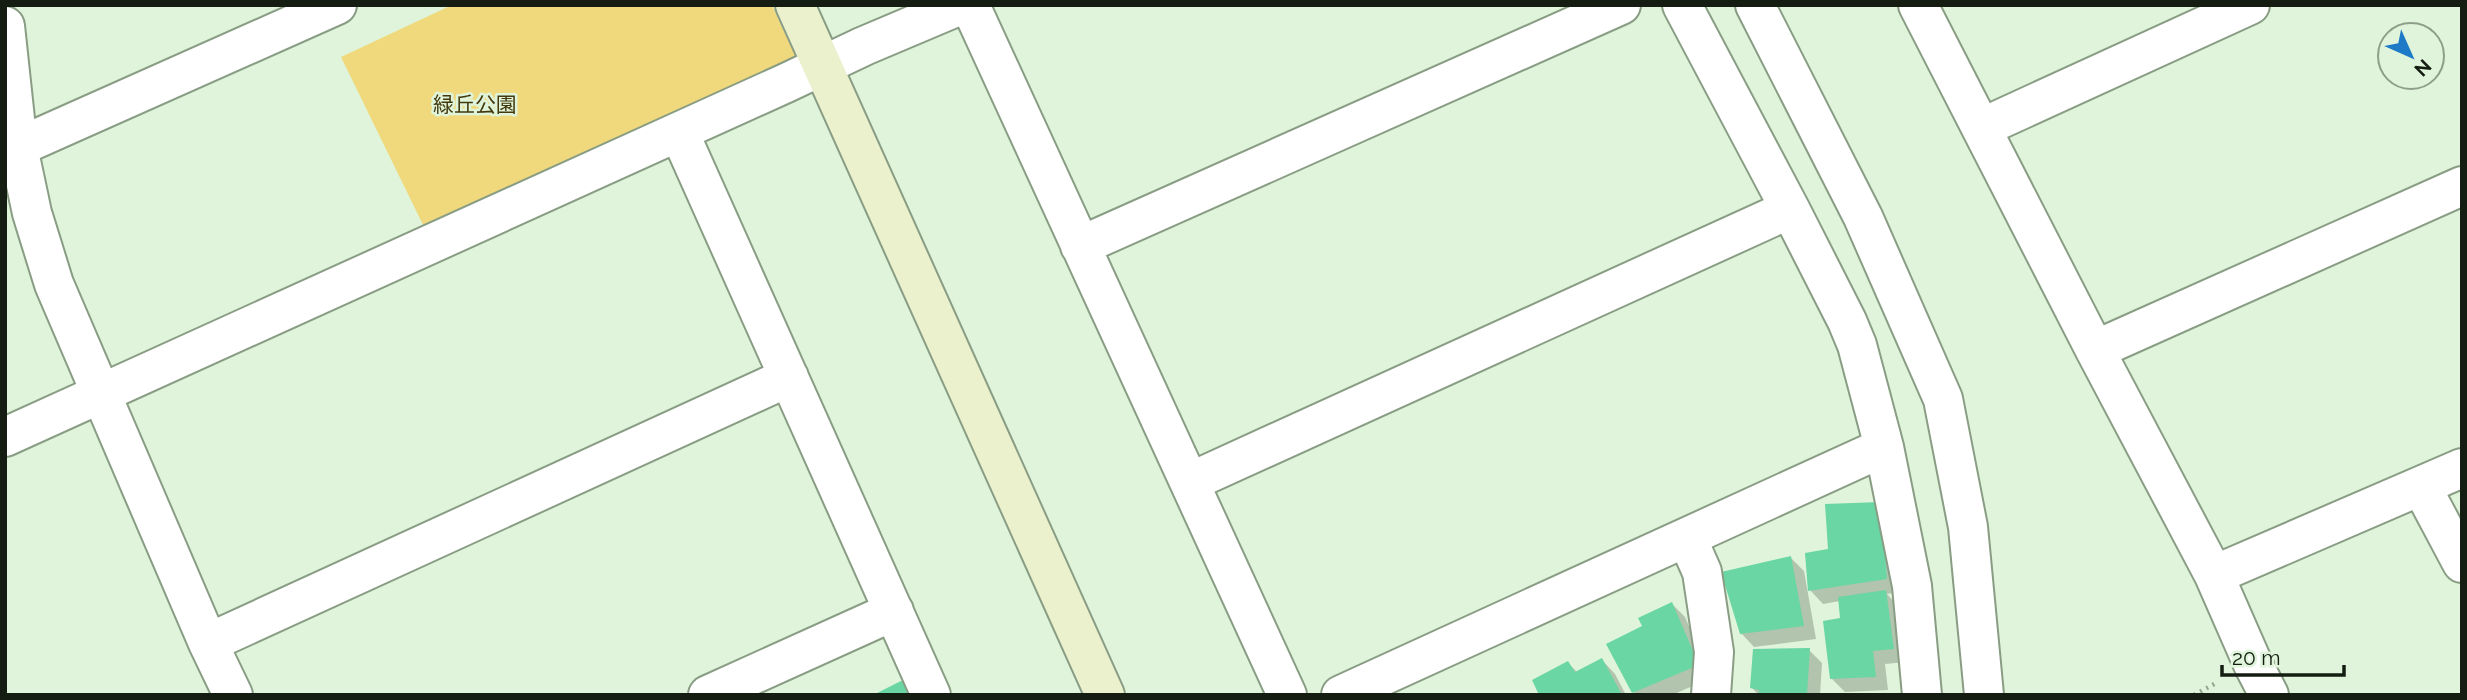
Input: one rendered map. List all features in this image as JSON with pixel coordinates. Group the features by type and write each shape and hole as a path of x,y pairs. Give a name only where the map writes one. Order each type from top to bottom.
{"street":[{"path":"18,147 337,5"},
{"path":"795,5 1105,695"},
{"path":"5,437 822,65 961,5"},
{"path":"970,5 1287,695"},
{"path":"1080,246 1621,5"},
{"path":"1682,5 1790,209 1857,345 1884,447 1912,586 1922,695"},
{"path":"1755,5 1863,217 1943,399 1968,527 1984,695"},
{"path":"1918,5 2095,351 2214,575 2269,695"},
{"path":"1981,128 2250,5"},
{"path":"5,26 18,147 32,213 54,284 208,643 233,695"},
{"path":"679,132 931,695"},
{"path":"2095,351 2462,186"},
{"path":"1190,482 1790,209"},
{"path":"208,643 789,377"},
{"path":"1340,695 1884,447"},
{"path":"2214,575 2462,468"},
{"path":"2421,486 2462,563"},
{"path":"1687,538 1702,572 1714,652 1711,695"},
{"path":"708,695 894,611"}],"green space":[{"name":"緑丘公園","path":"452,5 772,5 801,68 427,233 341,57"}],"building":[{"path":"1881,502 1887,579 1808,591 1805,553 1828,549 1825,504"},
{"path":"1791,556 1804,626 1740,634 1721,572"},
{"path":"1886,590 1894,649 1873,651 1876,677 1830,679 1823,621 1840,618 1838,597"},
{"path":"1672,602 1699,665 1632,693 1606,644 1642,626 1638,618"},
{"path":"1810,648 1807,695 1759,695 1759,690 1750,688 1753,649"},
{"path":"1602,658 1622,695 1539,695 1532,680 1568,661 1575,672"},
{"path":"909,677 918,695 873,695"}]}
